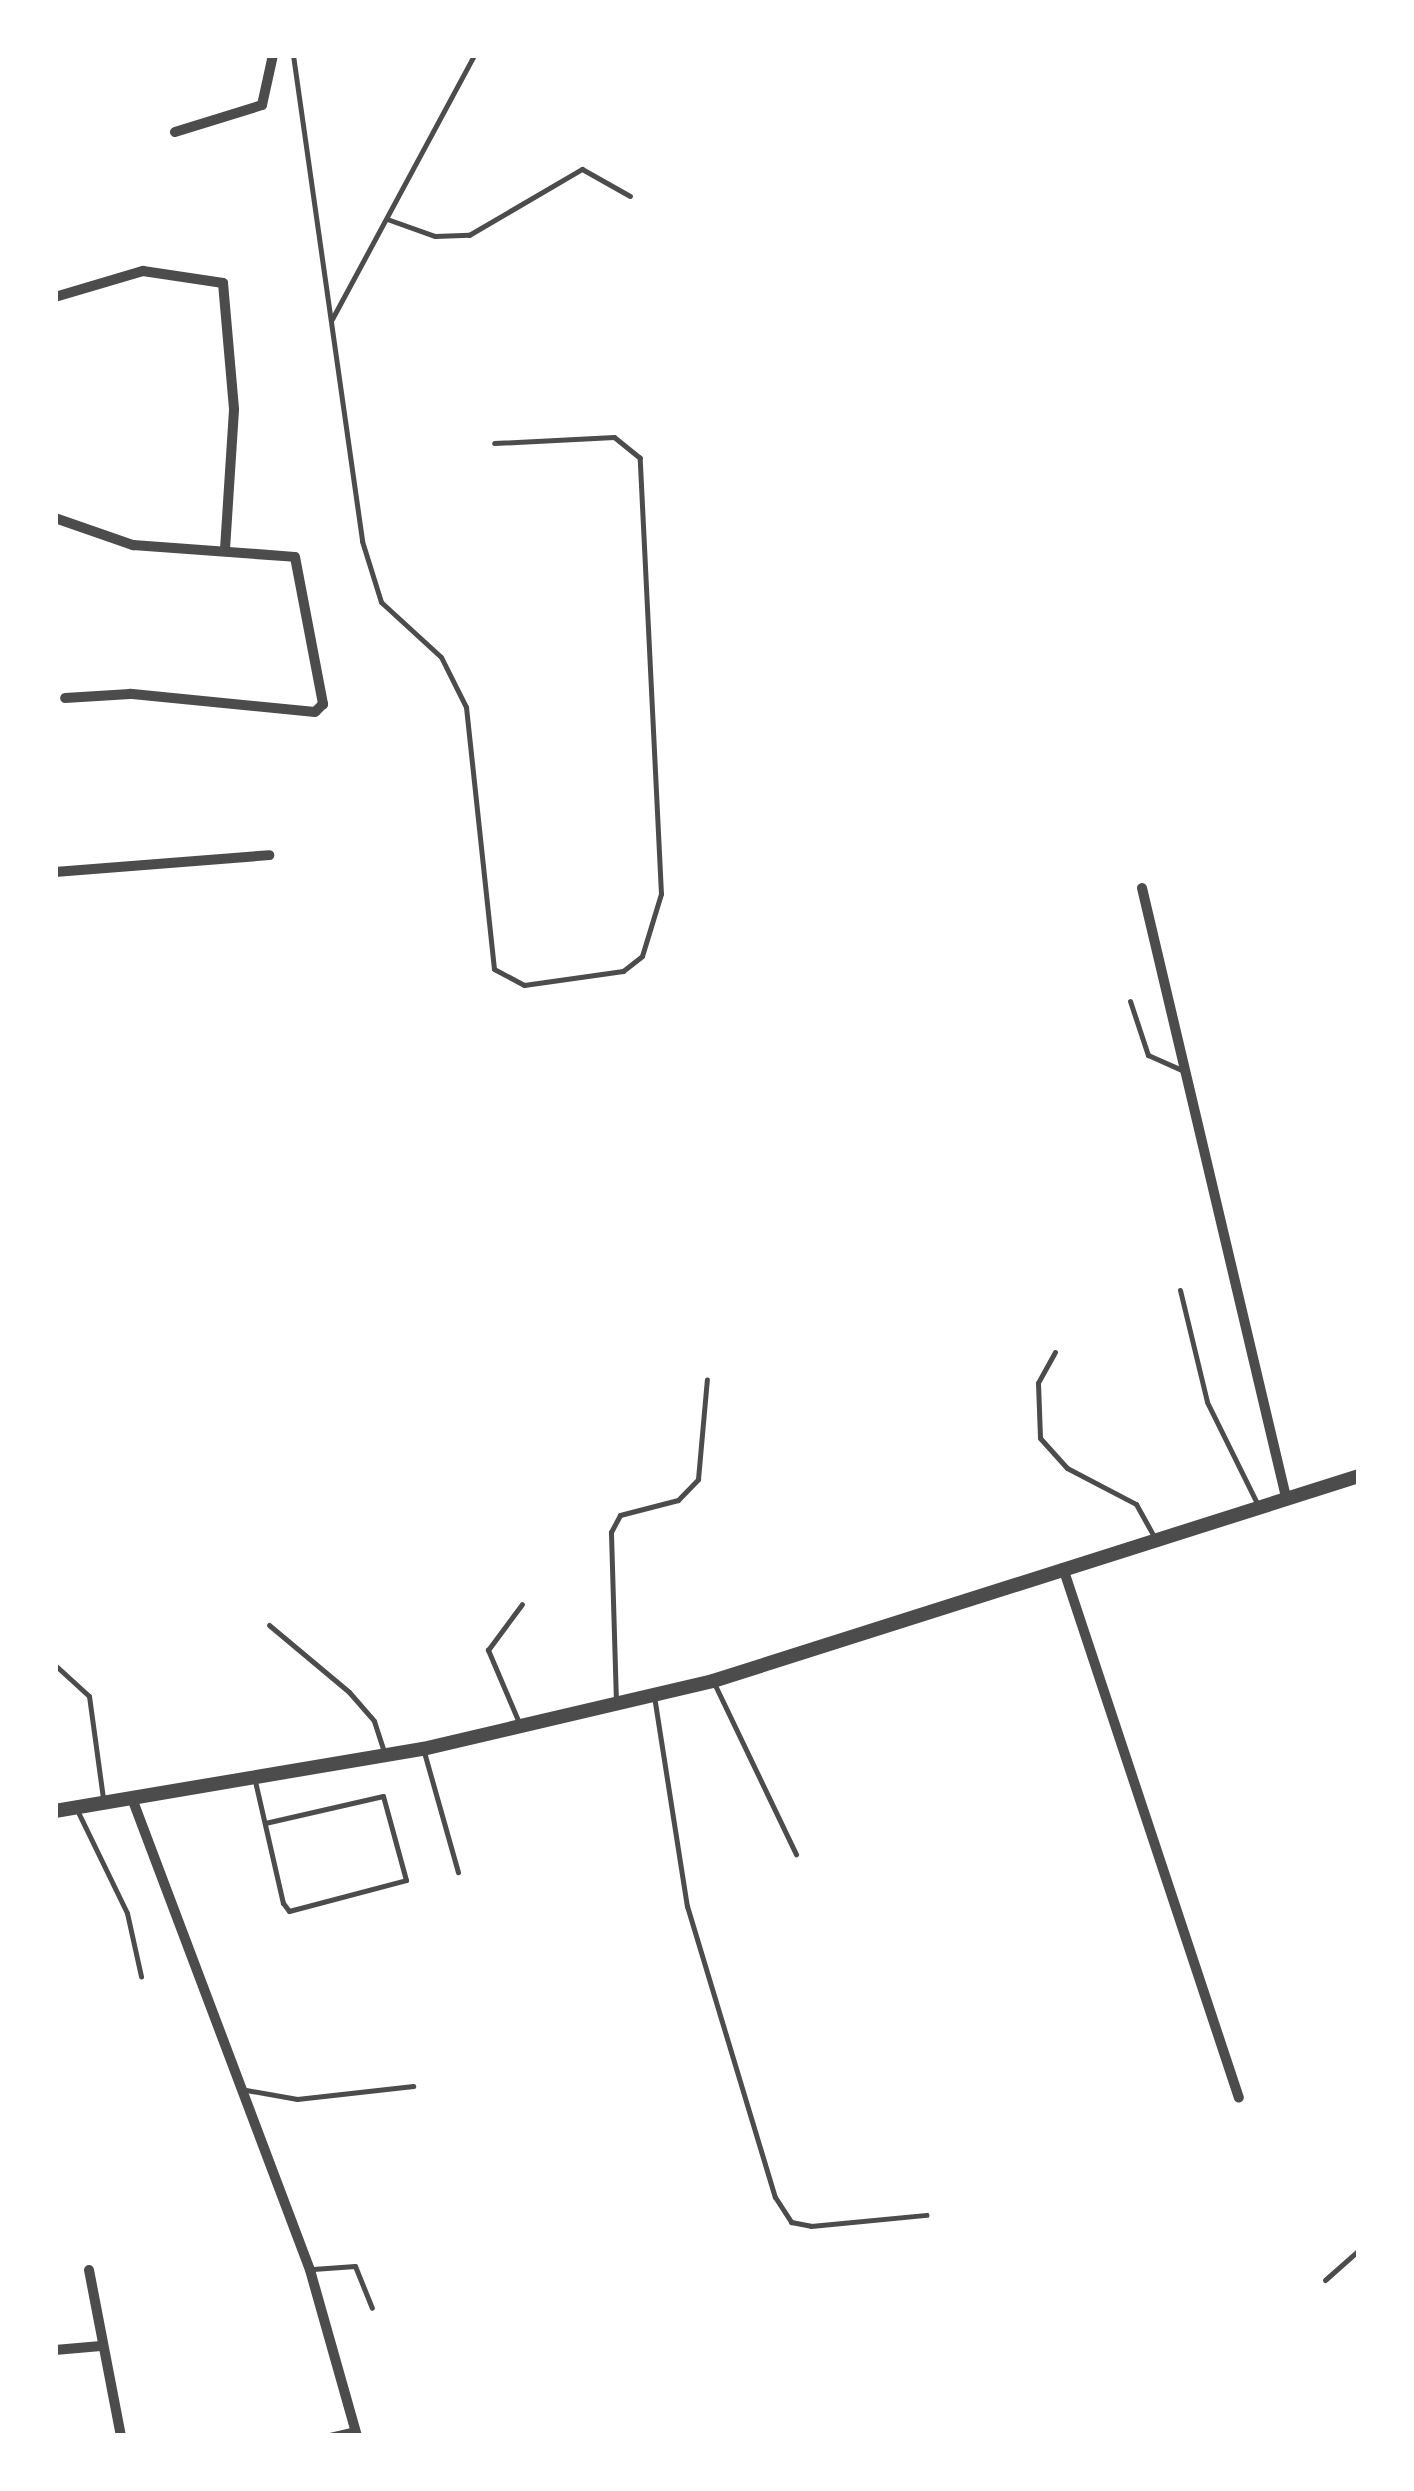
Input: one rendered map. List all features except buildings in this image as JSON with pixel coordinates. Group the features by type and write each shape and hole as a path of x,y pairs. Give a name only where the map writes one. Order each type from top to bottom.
{"street":[{"path":"176,132 262,105 273,55"},
{"path":"55,297 143,272 223,282 234,410 225,549"},
{"path":"55,518 133,545 225,549 301,562 320,711 130,694 65,698"},
{"path":"55,872 269,855"},
{"path":"1142,888 1180,1070 1286,1498"},
{"path":"55,1812 78,1812 254,1773 424,1749 713,1680 1359,1476"},
{"path":"1063,1568 1239,2098"},
{"path":"133,1801 238,2090 310,2270 356,2433"},
{"path":"88,2270 121,2436"},
{"path":"55,2350 102,2346"}],"lane":[{"path":"293,55 362,540 382,602 441,657 466,707 494,969 524,984 623,971 642,956 660,894 640,458 614,437 494,444"},
{"path":"330,322 474,55"},
{"path":"386,219 434,236 468,235 582,168 630,196"},
{"path":"1130,1001 1148,1055 1180,1070"},
{"path":"1180,1290 1207,1402 1258,1508"},
{"path":"1055,1352 1038,1383 1040,1438 1067,1468 1136,1504 1156,1539"},
{"path":"616,1704 610,1532 620,1516 678,1500 698,1479 707,1379"},
{"path":"521,1728 488,1650 522,1604"},
{"path":"270,1625 349,1692 374,1721 384,1754"},
{"path":"55,1666 89,1696 104,1806"},
{"path":"713,1680 796,1854"},
{"path":"653,1693 687,1906 775,2197 791,2222 811,2226 926,2215"},
{"path":"424,1749 458,1872"},
{"path":"254,1773 265,1822 289,1911 406,1880 383,1796 265,1822"},
{"path":"78,1812 127,1913 141,1976"},
{"path":"238,2090 298,2099 413,2086"},
{"path":"1326,2280 1359,2250"},
{"path":"310,2270 355,2266 372,2308"},
{"path":"325,2436 356,2433"}]}
